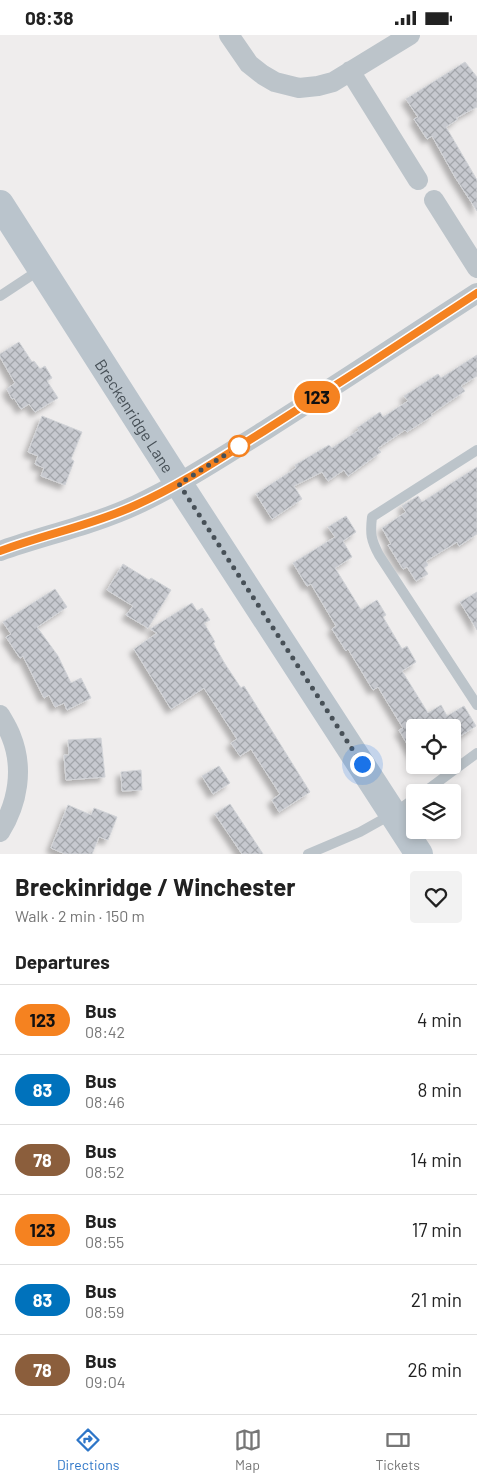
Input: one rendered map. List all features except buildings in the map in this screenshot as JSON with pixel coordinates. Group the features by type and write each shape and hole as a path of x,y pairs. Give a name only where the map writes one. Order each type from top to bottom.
{"main road":[{"name":"Breckenridge Lane","path":"0,204 179,484 404,806 419,854"}],"street":[{"path":"229,35 249,64 263,75 275,82 299,88 333,82 410,35"},
{"path":"350,71 418,180"},
{"path":"434,200 477,268"},
{"path":"0,551 96,521 135,506 179,484 477,293"},
{"path":"0,715 11,734 16,750 18,779 15,801 0,832"}],"lane":[{"path":"0,296 42,269"},
{"path":"477,450 372,517 370,529 372,541 379,555 477,705"},
{"path":"434,784 477,753"},
{"path":"308,854 360,832 404,806"}],"bus line":[{"name":"123","path":"0,551 96,521 135,506 179,484 477,293"}],"route":[{"path":"239,446 179,484 362,764"}]}
